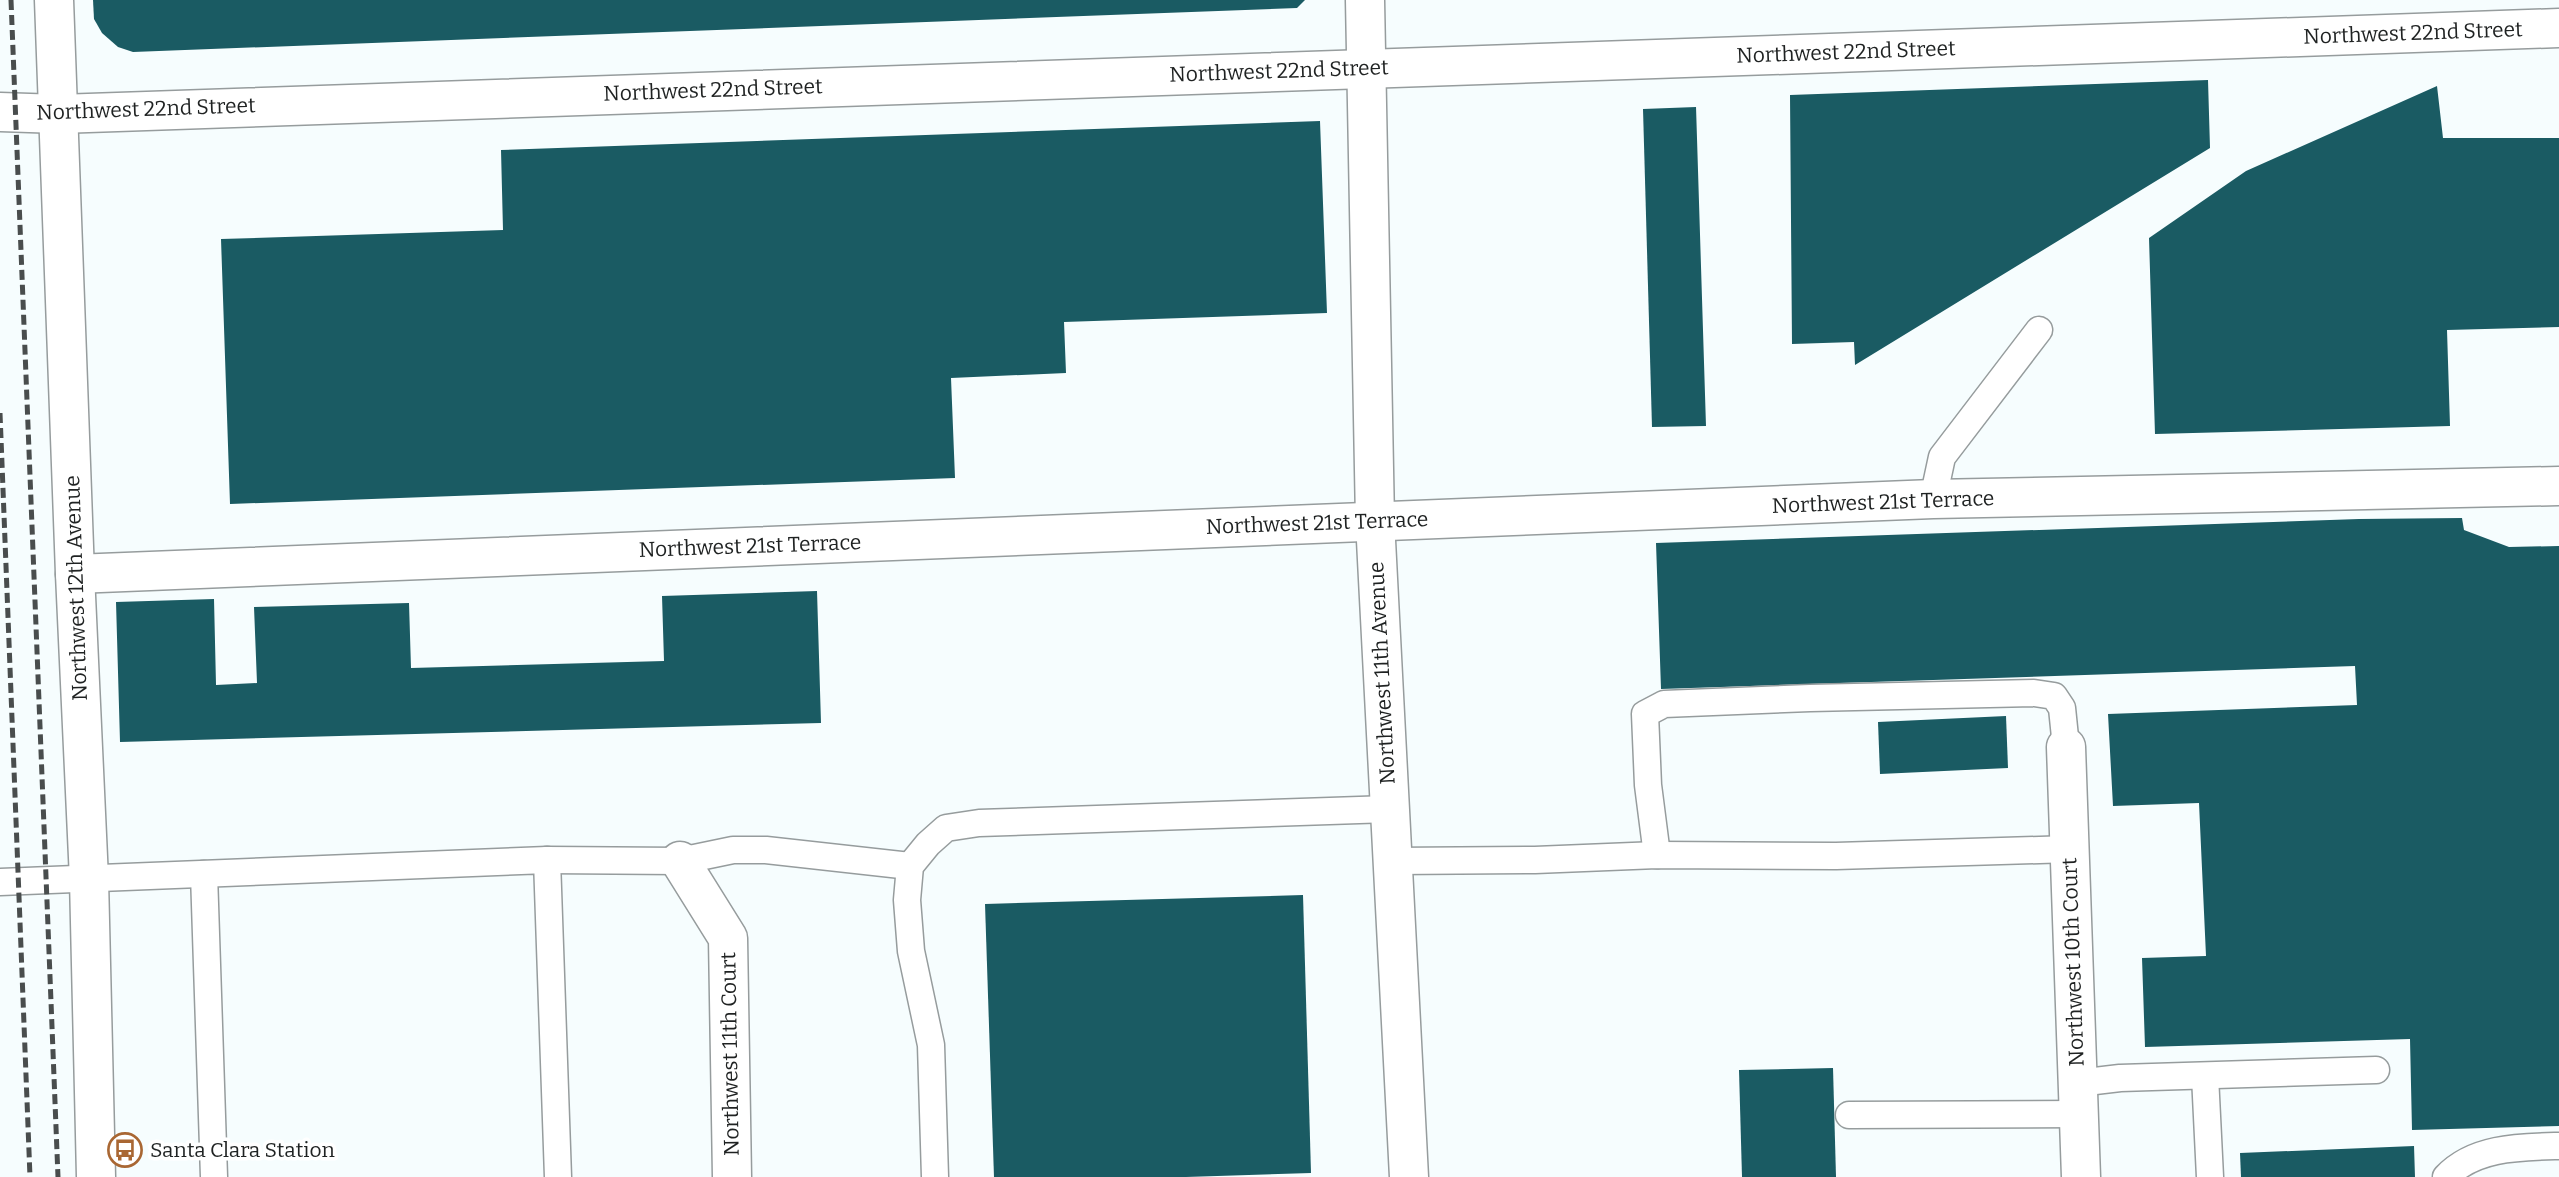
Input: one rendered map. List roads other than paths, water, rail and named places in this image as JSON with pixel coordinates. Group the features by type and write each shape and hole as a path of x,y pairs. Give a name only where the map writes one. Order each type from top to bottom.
{"street":[{"name":"Northwest 12th Avenue","path":"54,0 89,879 96,1177"},
{"name":"Northwest 11th Avenue","path":"1365,0 1375,521 1409,1177"},
{"name":"Northwest 22nd Street","path":"0,112 59,114 2559,29"},
{"name":"Northwest 21st Terrace","path":"75,574 1933,499 2559,486"},
{"name":"Northwest 10th Court","path":"2066,747 2081,1177"},
{"name":"Northwest 11th Court","path":"680,861 728,939 732,1177"}],"lane":[{"path":"1933,499 1942,457 2039,330"},
{"path":"1657,855 1648,785 1645,714 1664,704 1810,698 2034,694 2054,696 2062,708 2066,747"},
{"path":"935,1177 931,1045 911,951 906,900 910,866 946,828 979,823 1389,809"},
{"path":"1392,861 1535,860 1657,855 1836,856 2070,849"},
{"path":"0,882 548,860 680,861 733,850 766,850 910,866"},
{"path":"548,860 558,1177"},
{"path":"204,874 214,1177"},
{"path":"1849,1115 2078,1099 2120,1078 2376,1070"},
{"path":"2205,1076 2210,1177"},
{"path":"2446,1177 2460,1163 2510,1148 2559,1146"}],"railway":[{"path":"11,0 58,1177"},
{"path":"0,413 30,1177"}],"place":[{"name":"Santa Clara Station","path":"125,1150"}]}
